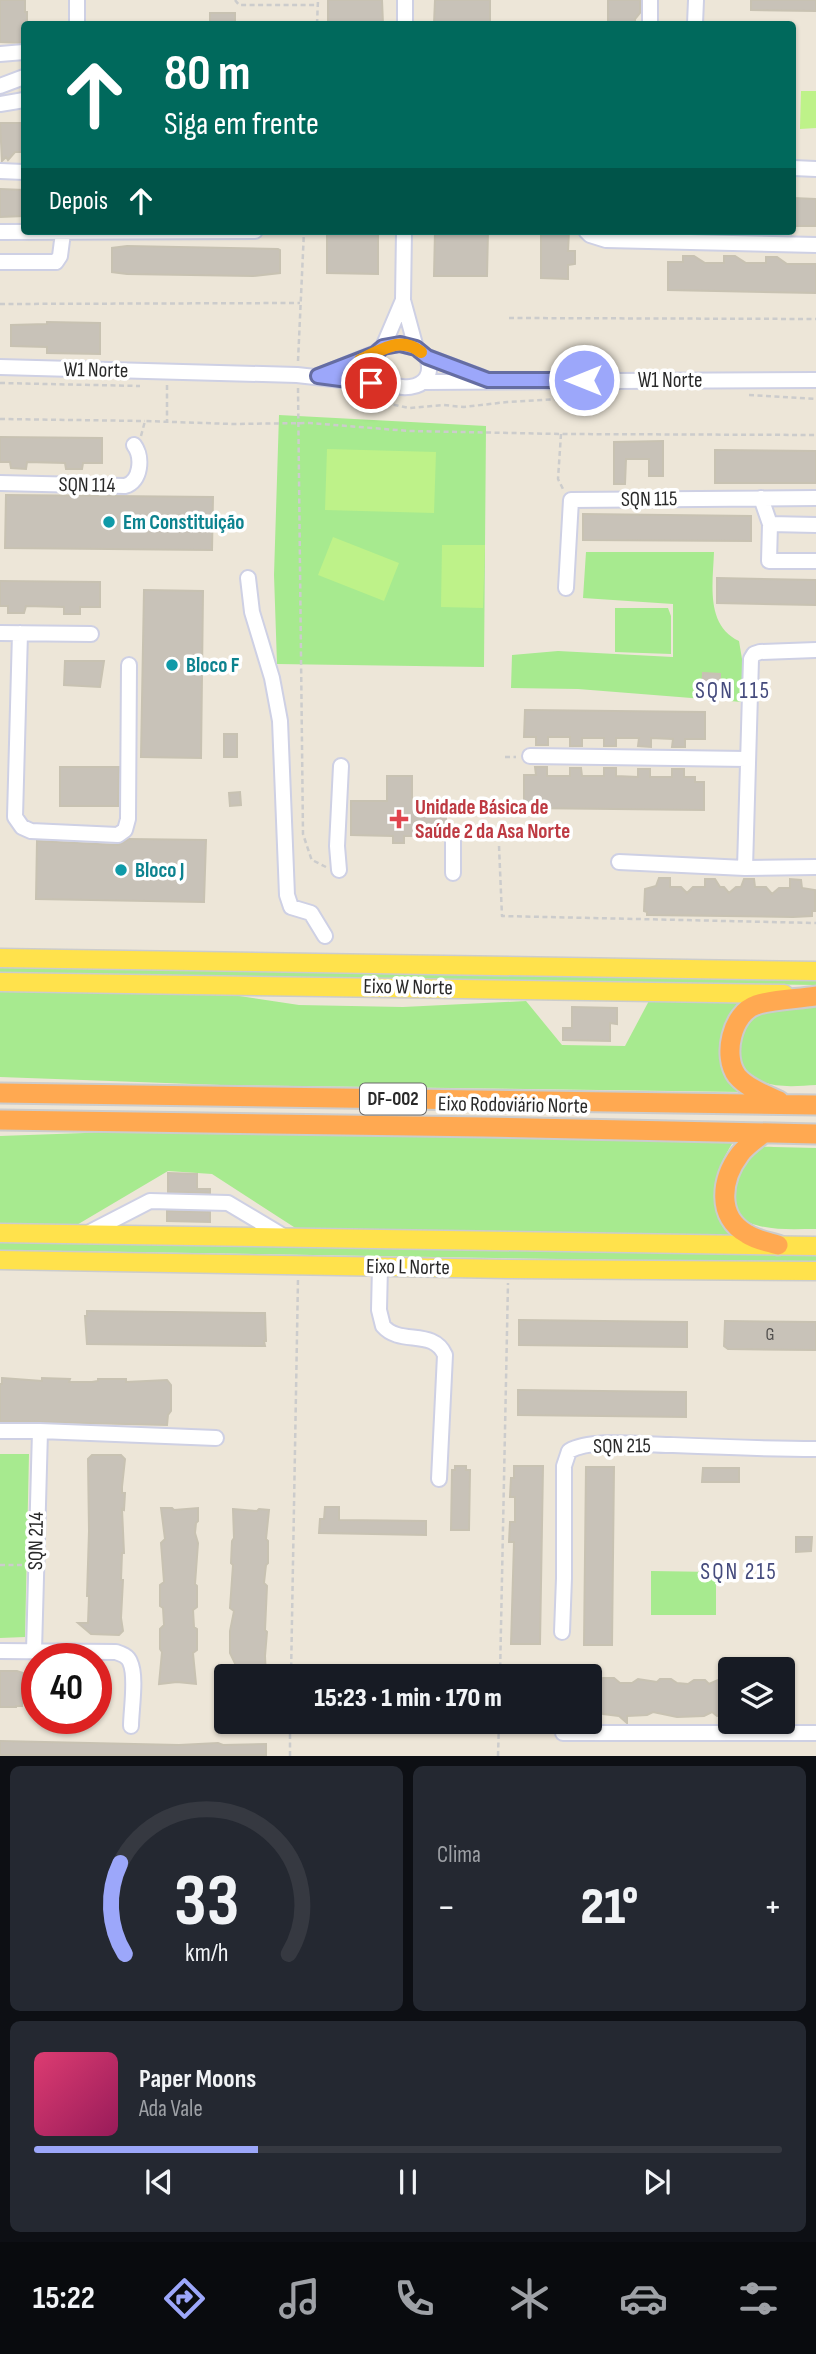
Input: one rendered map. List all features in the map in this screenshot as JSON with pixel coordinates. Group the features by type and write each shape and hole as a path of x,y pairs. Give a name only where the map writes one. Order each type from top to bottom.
{"highway":[{"path":"787,1104 754,1089 737,1076 730,1057 731,1036 744,1013 755,1005 816,995"},
{"name":"Eixo Rodoviário Norte","path":"0,1093 816,1105"},
{"name":"Eixo Rodoviário Norte","path":"0,1120 816,1134"},
{"path":"764,1133 741,1152 727,1174 724,1193 726,1210 735,1226 748,1235 778,1245"}],"main road":[{"name":"Eixo W Norte","path":"0,958 816,971"},
{"name":"Eixo W Norte","path":"0,982 816,995"},
{"name":"Eixo L Norte","path":"0,1233 816,1246"},
{"name":"Eixo L Norte","path":"0,1260 508,1269 816,1271"}],"street":[{"path":"405,0 405,21"},
{"path":"650,0 650,21"},
{"path":"695,21 696,0"},
{"path":"72,21 77,3"},
{"path":"77,3 78,21"},
{"path":"0,54 21,52"},
{"path":"0,86 21,78"},
{"path":"0,104 21,100"},
{"path":"796,168 816,169"},
{"path":"0,171 21,172"},
{"path":"0,232 21,232"},
{"path":"0,261 56,262 60,256 63,235"},
{"path":"403,300 372,371 386,385 401,388 424,382 429,373 403,300 404,235"},
{"path":"590,235 606,240 816,245"},
{"path":"379,350 400,344 422,353"},
{"name":"W1 Norte","path":"318,376 379,350"},
{"name":"W1 Norte","path":"422,353 488,380"},
{"name":"W1 Norte","path":"0,368 297,375 386,385"},
{"name":"W1 Norte","path":"424,382 814,379"},
{"name":"SQN 114","path":"0,483 125,486 135,481 138,469 136,447"},
{"path":"761,498 769,524 769,561 816,561"},
{"name":"SQN 115","path":"571,500 816,498"},
{"path":"566,588 571,500"},
{"path":"769,524 816,525"},
{"path":"248,578 252,612 272,678 280,721 287,895 291,907 311,913 325,936"},
{"path":"0,633 90,634"},
{"path":"20,633 15,817 22,827 31,831 118,835 125,830 128,819 129,665"},
{"path":"746,868 751,659 754,654 760,652 816,650"},
{"path":"530,756 747,760"},
{"path":"336,870 341,766"},
{"path":"453,834 453,873"},
{"path":"619,862 746,868 816,867"},
{"path":"86,1234 150,1201 228,1203 286,1238"},
{"path":"380,1266 379,1310 383,1326 396,1336 432,1340 442,1348 445,1355 439,1479"},
{"path":"0,1431 216,1438"},
{"name":"SQN 214","path":"34,1643 40,1431"},
{"name":"SQN 215","path":"562,1632 564,1466 569,1451 589,1445 633,1444 816,1449"},
{"path":"0,1651 21,1651"},
{"path":"112,1651 124,1655 130,1661 131,1726"},
{"path":"602,1733 816,1733"}],"path":[{"path":"235,0 239,5 318,5"},
{"path":"317,21 318,0"},
{"path":"304,235 297,375 303,834 313,861 336,870"},
{"path":"0,304 300,303"},
{"path":"509,318 816,319"},
{"path":"166,372 167,421"},
{"path":"0,419 298,423 379,430 561,434 816,435"},
{"path":"136,447 145,421"},
{"path":"561,434 558,479 571,500"},
{"path":"499,846 502,916 816,923"},
{"path":"291,1664 298,1266"},
{"path":"500,1664 508,1269"},
{"path":"0,1565 36,1566"},
{"path":"290,1734 290,1755"},
{"path":"498,1755 499,1734"}],"green space":[{"path":"801,91 816,91 816,128 800,129"},
{"path":"279,415 486,426 484,667 277,664 274,575"},
{"path":"327,449 436,452 434,513 325,510"},
{"path":"333,537 399,563 384,601 318,575"},
{"path":"442,545 485,545 483,608 441,607"},
{"path":"586,552 714,552 713,602 721,625 739,641 742,659 742,702 578,689 511,688 512,655 558,651 673,657 673,604 583,598"},
{"path":"615,608 668,608 671,616 671,654 615,652"},
{"path":"0,964 816,975 816,985 0,974"},
{"path":"0,989 226,994 299,1005 403,1007 526,1001 562,1045 625,1046 651,997 746,1000 725,1030 721,1047 725,1064 744,1092 221,1085 0,1077"},
{"path":"784,1005 816,1005 816,1085 772,1085 749,1073 738,1059 740,1034 746,1021 763,1009"},
{"path":"113,1132 735,1139 716,1177 714,1199 722,1219 737,1236 297,1229 212,1174 168,1171 75,1226 0,1225 0,1136"},
{"path":"759,1147 816,1148 816,1229 758,1226 742,1217 736,1209 733,1186 734,1175 744,1155"},
{"path":"0,1239 816,1250 816,1261 0,1250"},
{"path":"0,1454 29,1454 25,1637 0,1638"},
{"path":"651,1571 716,1572 716,1615 651,1615"}],"building":[{"path":"0,0 25,0 27,21 21,21 21,43 0,42"},
{"path":"328,0 382,0 383,21 328,21"},
{"path":"435,0 490,0 490,21 434,21"},
{"path":"608,0 640,0 640,13 635,21 608,21"},
{"path":"751,0 816,0 816,11 751,10"},
{"path":"210,13 235,13 235,21 210,21"},
{"path":"0,123 21,123 21,152 15,152 8,160 6,157 2,161"},
{"path":"0,189 21,190 21,216 0,217"},
{"path":"796,198 816,199 816,226 796,226"},
{"path":"327,235 378,235 378,274 327,273"},
{"path":"435,235 488,235 487,276 434,276"},
{"path":"541,235 569,235 568,251 575,251 575,264 568,265 568,279 541,278"},
{"path":"112,248 278,249 280,273 253,276 112,272"},
{"path":"683,256 694,256 705,263 724,263 724,256 735,256 746,263 766,263 766,257 777,257 787,264 816,264 816,293 668,290 668,262 683,262"},
{"path":"47,322 100,323 100,354 47,353 47,347 11,346 11,325"},
{"path":"0,437 102,438 102,463 83,463 82,469 66,469 65,463 27,462 26,469 11,468 10,462 0,462"},
{"path":"663,441 663,476 649,476 649,459 626,459 625,484 614,484 614,442"},
{"path":"715,450 816,451 816,483 715,483"},
{"name":"Em Constituição","path":"6,495 213,497 212,550 5,548"},
{"path":"583,514 751,516 751,541 583,540"},
{"path":"717,578 816,580 816,605 717,603"},
{"path":"0,581 100,582 100,607 80,607 80,614 64,614 64,607 26,606 24,613 8,613 8,606 0,606"},
{"name":"Bloco F","path":"144,590 203,591 201,758 141,757"},
{"path":"65,661 104,661 100,687 64,685"},
{"path":"703,673 720,674 720,689 702,688"},
{"path":"525,710 705,712 705,739 685,739 685,747 672,747 673,739 651,738 651,747 638,746 639,738 616,738 616,746 604,746 604,738 582,738 582,746 570,746 570,737 548,737 548,745 536,745 536,737 524,737"},
{"path":"224,734 237,734 237,757 224,757"},
{"path":"60,767 119,767 118,806 60,806"},
{"path":"535,767 547,767 547,776 570,776 570,768 581,768 582,776 604,776 604,768 616,768 616,776 638,777 638,769 650,769 650,777 672,777 672,769 684,769 684,777 695,777 695,782 704,782 704,810 524,808 524,775 536,775"},
{"name":"Unidade Básica de Saúde 2 da Asa Norte","path":"387,776 412,776 412,801 446,802 446,828 443,836 404,836 404,843 393,843 393,836 351,835 351,801 387,801"},
{"path":"240,792 241,805 230,806 229,793"},
{"name":"Bloco J","path":"129,839 206,840 204,902 36,899 37,841 118,845"},
{"path":"659,878 670,878 670,887 681,887 687,893 693,887 705,887 705,879 715,879 720,887 724,887 729,893 736,887 741,887 744,879 754,879 755,887 766,887 772,894 779,888 790,888 790,879 801,880 802,888 815,890 815,911 812,911 812,916 793,917 647,915 644,911 645,889 656,886"},
{"path":"572,1007 617,1008 617,1024 610,1023 610,1041 563,1040 563,1028 572,1028"},
{"path":"168,1173 197,1174 197,1189 210,1189 210,1193 168,1192"},
{"path":"167,1211 210,1212 210,1222 167,1221"},
{"path":"87,1311 265,1313 266,1341 265,1346 87,1344"},
{"path":"519,1320 687,1322 687,1347 519,1345"},
{"path":"725,1321 816,1322 816,1350 728,1349 724,1346"},
{"path":"2,1378 42,1381 42,1378 70,1379 69,1382 92,1382 98,1379 126,1379 126,1382 167,1380 171,1385 171,1411 167,1425 0,1421"},
{"path":"518,1390 686,1392 686,1417 518,1415"},
{"path":"92,1455 121,1455 125,1459 122,1487 122,1493 125,1493 124,1510 122,1509 123,1631 119,1635 91,1634 78,1623 88,1623 88,1459"},
{"path":"455,1466 466,1466 466,1470 470,1470 469,1530 451,1530 452,1470 455,1470"},
{"path":"514,1466 543,1466 540,1644 511,1644 514,1542 509,1542 510,1522 515,1522 515,1497 510,1497"},
{"path":"586,1467 614,1467 612,1645 584,1645"},
{"path":"703,1468 739,1468 739,1482 702,1482"},
{"path":"325,1507 339,1507 339,1520 426,1521 426,1535 319,1533 320,1519 324,1519"},
{"path":"161,1508 198,1508 195,1533 198,1543 195,1584 197,1607 193,1610 194,1627 197,1629 197,1650 193,1653 196,1684 159,1684 162,1652 160,1629 164,1625 163,1608 160,1606 160,1585 164,1582 161,1543 165,1539"},
{"path":"233,1509 269,1510 266,1539 268,1563 264,1583 267,1586 265,1664 235,1664 230,1653 234,1611 230,1608"},
{"path":"796,1537 812,1537 811,1551 796,1552"},
{"path":"0,1671 21,1672 21,1706 0,1707"},
{"path":"614,1678 620,1683 632,1683 638,1679 657,1682 660,1679 671,1679 677,1683 688,1684 694,1680 705,1680 709,1684 718,1680 718,1716 712,1712 704,1716 677,1717 653,1712 627,1716 627,1723 619,1716 602,1713 602,1679"},
{"path":"0,1741 266,1744 266,1755 0,1755"}],"slow traffic":[{"path":"360,360 392,344 416,348 421,352"}],"place":[{"name":"Em Constituição","path":"109,522"},
{"name":"Bloco F","path":"172,665"},
{"name":"Unidade Básica de Saúde 2 da Asa Norte","path":"399,819"},
{"name":"Bloco J","path":"121,870"}],"district":[{"name":"SQN 115","path":"733,691"},
{"name":"SQN 215","path":"739,1572"}],"route":[{"path":"371,383 318,376 375,354 383,347 400,344 416,348 427,357 488,380 584,380"}]}
